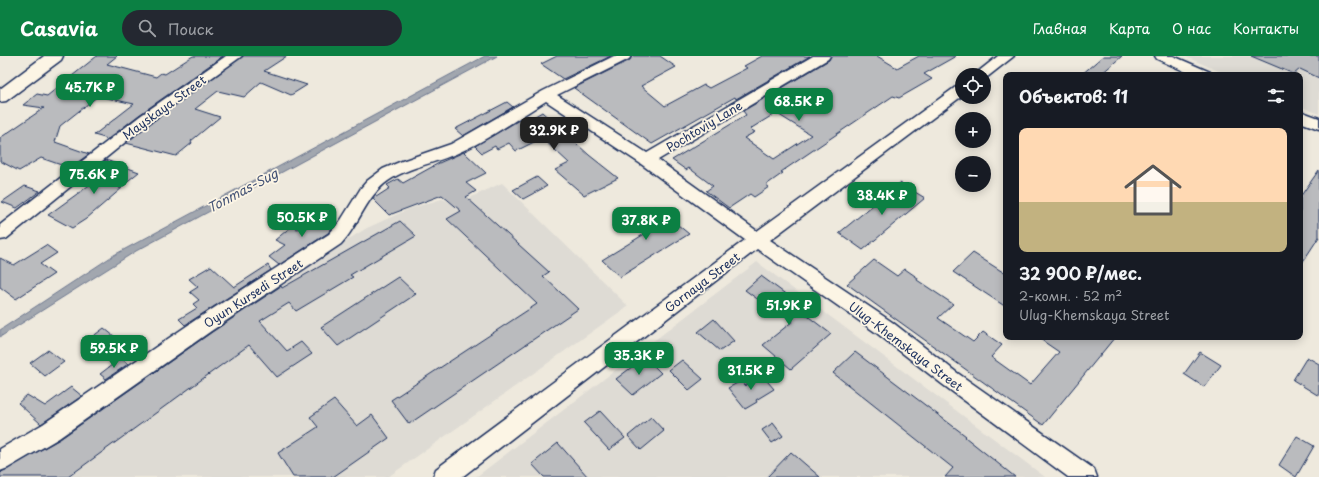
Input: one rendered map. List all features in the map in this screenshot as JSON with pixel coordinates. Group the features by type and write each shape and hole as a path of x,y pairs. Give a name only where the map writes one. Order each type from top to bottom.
{"main road":[{"path":"0,97 55,56"}],"street":[{"name":"Mayskaya Street","path":"0,234 145,119 235,56"},
{"name":"Oyun Kursedi Street","path":"0,461 51,431 204,325 336,239 347,228 367,190 380,178 396,169 447,152 485,133 548,94 624,56"},
{"name":"Pochtoviy Lane","path":"647,160 823,56"},
{"path":"991,68 1007,56"},
{"path":"1162,56 1199,72"},
{"name":"Ulug-Khemskaya Street","path":"548,94 647,160 757,240 885,328 949,378 1086,477"},
{"name":"Gornaya Street","path":"444,477 757,240 955,94"},
{"path":"1303,117 1319,124"}],"shaded area":[{"path":"1184,56 1319,56 1319,114 1303,107 1303,72 1221,72"},
{"path":"502,183 628,306 388,477 0,477 0,470 240,305 367,228 411,208 442,199 456,204"},
{"path":"757,262 1045,477 476,477"}],"water":[{"name":"Tonmas-Sug","path":"485,56 497,56 136,251 0,337 0,330 114,255"}],"building":[{"path":"97,56 117,56 107,64 156,77 161,73 165,74 193,56 223,56 139,115 108,139 94,135 134,104 98,96 60,126 55,142 89,154 70,168 41,158 19,171 0,161 0,138 44,108 23,105 37,94 47,96"},
{"path":"243,56 287,56 264,71 307,85 291,95 261,82 244,97 218,91 195,109 220,117 191,141 192,143 176,156 126,143 151,123"},
{"path":"557,56 611,56 563,79 541,64"},
{"path":"632,56 660,56 676,67 641,86 665,106 704,85 709,88 747,68 744,66 762,56 810,56 736,99 735,97 652,144 574,88 630,60"},
{"path":"831,56 877,56 897,68 919,56 956,56 924,74 932,79 899,98 893,96 781,172 783,173 766,185 769,187 754,197 750,194 729,208 706,191 713,186 689,168 686,170 672,160 746,115 743,111 829,60","holes":["776,113 811,135 774,159 744,138 755,132 750,129"]},
{"path":"1103,56 1122,56 1103,72 1084,72"},
{"path":"1251,56 1319,56 1319,78 1300,69 1296,72 1289,72"},
{"path":"507,102 513,107 463,136 455,129"},
{"path":"542,112 589,155 618,178 584,195 555,170 569,163 542,138 516,151 509,143 497,149 495,146 482,153 475,146 526,116 530,119"},
{"path":"464,152 486,173 466,183 476,191 466,197 549,272 543,276 578,309 409,424 391,400 537,304 447,219 461,211 442,195 389,215 373,199 390,188 387,185 398,179 403,183 439,163"},
{"path":"106,160 139,172 119,188 122,188 86,219 72,228 48,215 106,173 100,165"},
{"path":"1319,170 1319,237 1303,261 1303,193"},
{"path":"537,177 547,186 523,199 513,190"},
{"path":"900,183 925,198 863,250 839,233"},
{"path":"25,186 40,191 17,208 2,202"},
{"path":"655,206 689,234 620,277 602,260 646,233 631,220"},
{"path":"324,213 336,223 328,233 279,265 269,257 285,245 275,240 292,226 297,229"},
{"path":"400,221 416,236 350,275 353,277 296,311 289,303 260,321 287,351 301,342 312,354 277,377 249,345 68,477 0,477 0,474 3,471 60,439 212,332 281,286 282,288"},
{"path":"46,245 57,253 40,264 54,274 16,299 0,287 0,258 14,265"},
{"path":"973,253 1003,272 1003,305 953,272"},
{"path":"874,260 897,276 905,269 918,278 917,280 953,304 938,318 973,342 983,332 1002,345 991,357 1030,385 1059,352 1041,340 1113,340 1043,425 847,284"},
{"path":"268,265 271,270 185,325 179,319 197,308 193,304 199,300 190,292 198,287 189,279 211,266 234,287"},
{"path":"761,276 795,301 792,304 831,334 791,369 763,345 793,321 764,298 760,301 745,290"},
{"path":"398,277 416,294 338,346 321,327"},
{"path":"714,319 734,341 720,351 698,332"},
{"path":"104,328 115,337 99,348 88,340"},
{"path":"48,350 64,362 45,376 30,363"},
{"path":"855,352 966,436 965,437 1015,477 945,477 953,468 833,373"},
{"path":"1200,352 1221,365 1204,387 1184,374"},
{"path":"645,357 661,373 633,395 616,379"},
{"path":"1307,357 1319,364 1319,396 1293,380"},
{"path":"121,358 128,364 106,379 100,374"},
{"path":"682,360 703,379 689,390 669,370"},
{"path":"762,375 774,389 745,409 728,388 741,381 745,386"},
{"path":"71,387 82,396 41,424 18,403 27,395 45,406"},
{"path":"334,400 357,426 372,415 389,438 333,477 293,477 278,453 318,427 310,417"},
{"path":"600,411 625,438 609,450 584,423"},
{"path":"651,417 664,431 641,450 628,436"},
{"path":"773,423 783,436 772,443 762,430"},
{"path":"1297,436 1314,446 1296,477 1279,465"},
{"path":"558,443 588,477 544,477 532,464"},
{"path":"791,452 820,477 767,477"}]}
